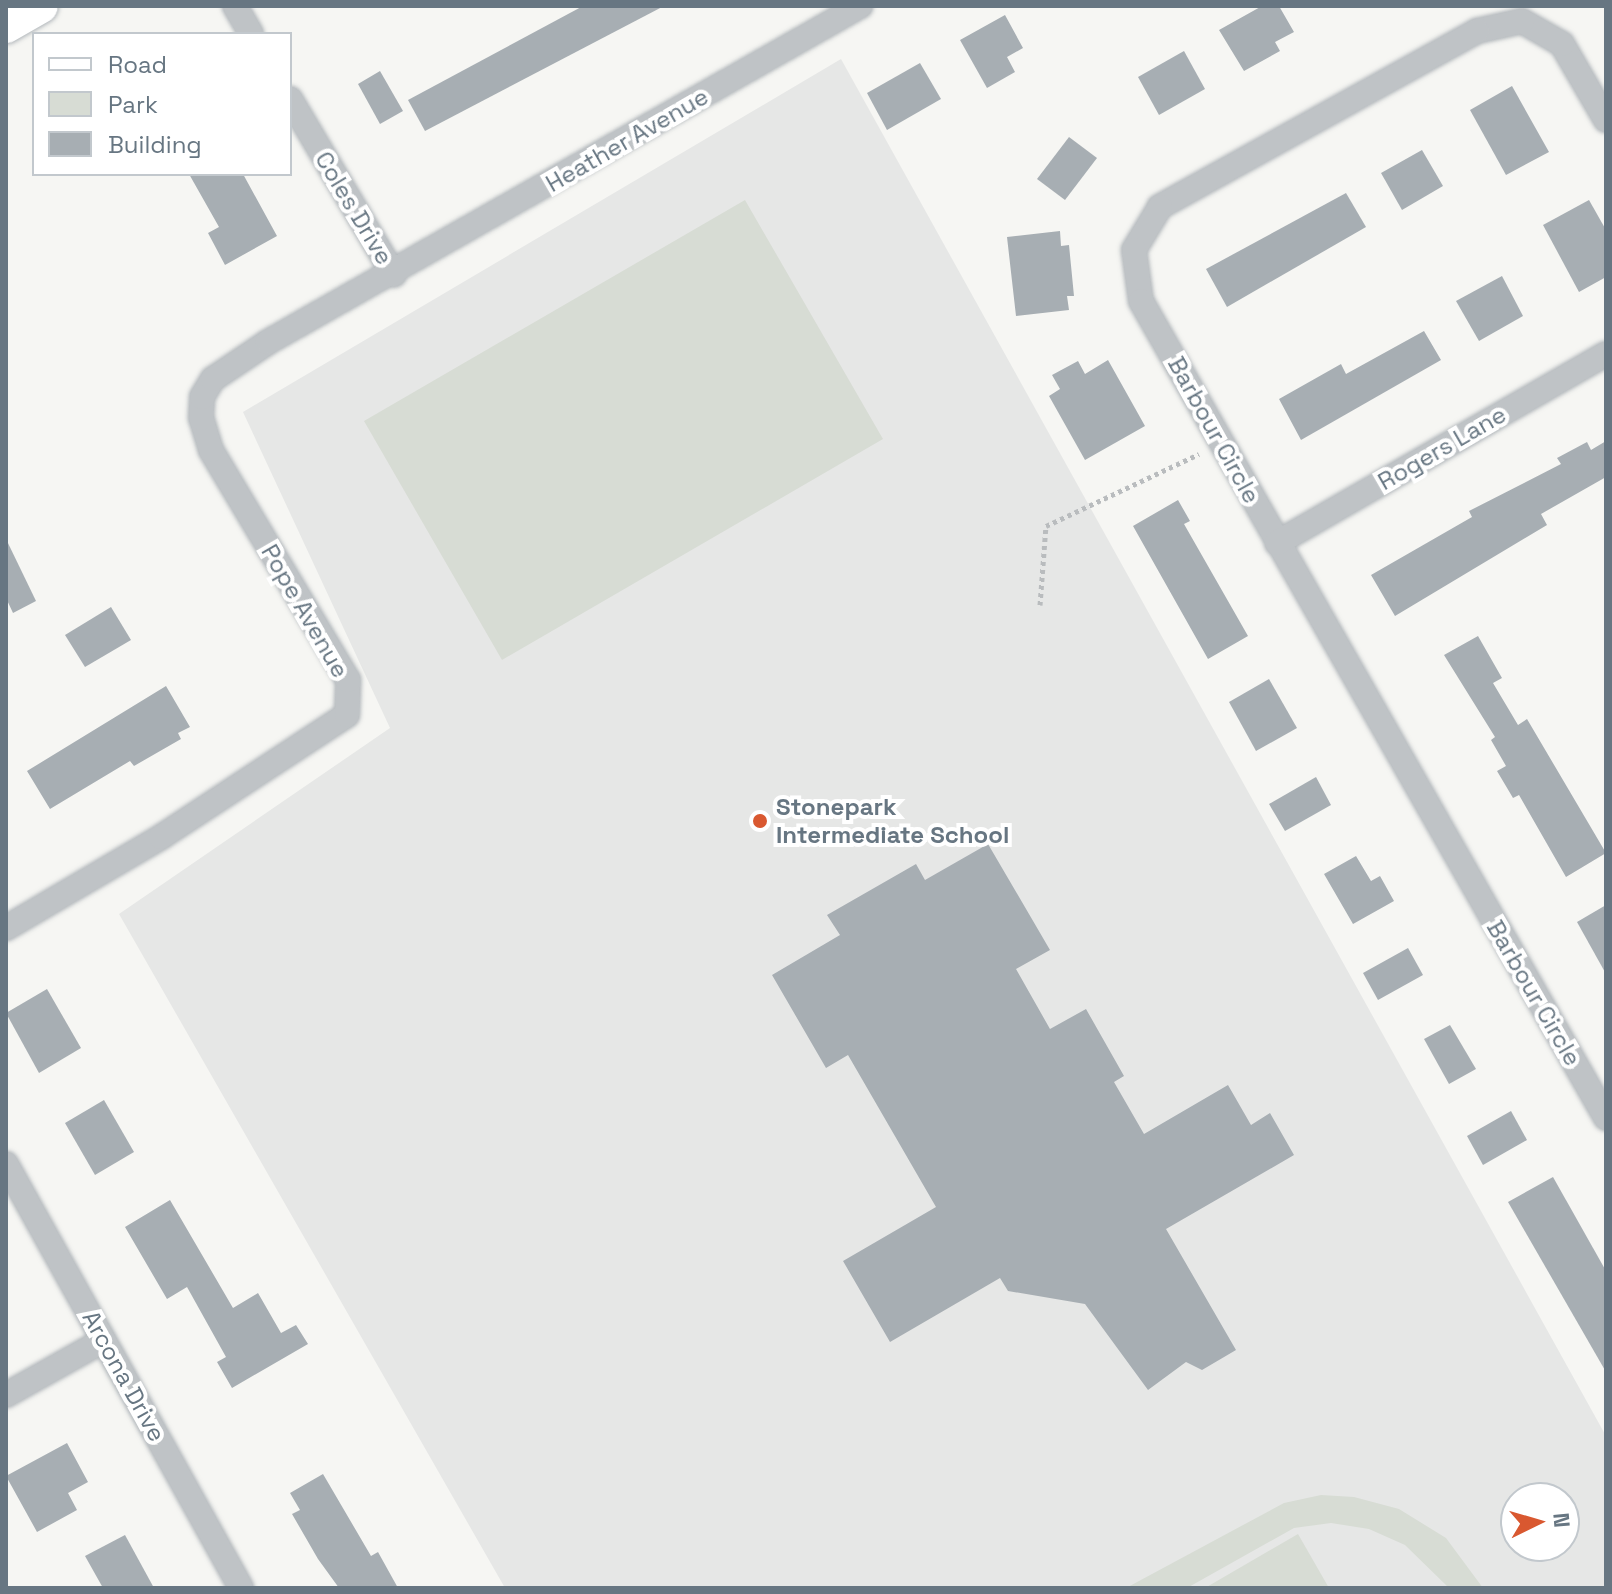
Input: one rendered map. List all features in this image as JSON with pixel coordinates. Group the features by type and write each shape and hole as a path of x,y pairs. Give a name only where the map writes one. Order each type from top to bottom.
{"main road":[{"path":"6,26 41,6"}],"street":[{"path":"235,6 250,32"},
{"name":"Heather Avenue","path":"394,275 860,6"},
{"name":"Barbour Circle","path":"1606,120 1562,44 1522,21 1477,31 1160,207 1134,250 1141,301 1606,1118"},
{"name":"Coles Drive","path":"292,102 394,275"},
{"name":"Pope Avenue","path":"6,928 161,837 347,715 348,680 211,450 201,418 202,397 234,362 394,275"},
{"name":"Rogers Lane","path":"1277,543 1606,354"},
{"name":"Arcona Drive","path":"6,1164 241,1588"},
{"path":"6,1395 104,1340"}],"path":[{"path":"1040,605 1046,526 1221,443"}],"shaded area":[{"name":"Stonepark Intermediate School","path":"841,59 1606,1436 1606,1588 505,1588 119,914 390,728 243,412"}],"green space":[{"path":"745,200 883,439 502,660 364,421"},
{"path":"1321,1495 1354,1497 1399,1509 1446,1538 1483,1588 1449,1588 1405,1545 1369,1529 1331,1523 1294,1528 1187,1588 1126,1588 1284,1503"},
{"path":"1298,1534 1329,1588 1205,1588"}],"building":[{"path":"583,6 664,6 425,131 408,100"},
{"path":"1262,6 1279,6 1294,32 1275,42 1280,51 1244,71 1219,30"},
{"path":"1005,15 1023,48 1007,57 1015,72 987,88 960,40"},
{"path":"1184,51 1205,89 1159,115 1138,77"},
{"path":"920,63 941,99 887,130 867,93"},
{"path":"380,71 403,111 380,124 358,84"},
{"path":"1512,86 1549,152 1506,175 1470,110"},
{"path":"1069,137 1097,158 1065,200 1037,179"},
{"path":"1422,150 1443,186 1402,210 1381,173"},
{"path":"190,176 244,176 277,236 225,265 208,233 219,227"},
{"path":"1346,193 1366,227 1227,307 1206,269"},
{"path":"1589,200 1606,230 1606,277 1579,292 1543,225"},
{"path":"1060,231 1061,246 1069,245 1074,296 1067,296 1069,310 1016,316 1007,237"},
{"path":"1502,276 1523,316 1479,341 1456,301"},
{"path":"1424,331 1441,360 1301,440 1279,399 1341,364 1346,374"},
{"path":"1108,360 1145,426 1085,460 1049,396 1060,389 1052,375 1078,361 1085,374"},
{"path":"1606,441 1606,477 1541,514 1547,525 1395,616 1371,575 1472,517 1469,511 1561,464 1557,458 1587,442 1591,450"},
{"path":"1178,500 1190,521 1184,524 1248,636 1208,659 1133,526"},
{"path":"6,539 36,601 13,613 6,598"},
{"path":"111,607 131,640 85,667 65,635"},
{"path":"1478,636 1502,678 1493,683 1518,725 1527,719 1606,853 1566,877 1519,795 1513,798 1497,771 1506,766 1491,740 1495,737 1444,655"},
{"path":"1269,679 1297,728 1256,751 1229,702"},
{"path":"166,686 190,727 178,733 181,739 134,766 130,761 50,809 27,771"},
{"path":"1316,777 1331,805 1285,831 1269,804"},
{"path":"988,844 1050,950 1016,969 1050,1029 1086,1009 1124,1076 1114,1082 1144,1134 1228,1085 1251,1125 1270,1113 1294,1155 1166,1229 1236,1350 1202,1370 1186,1362 1148,1390 1085,1304 1008,1291 1000,1278 890,1342 843,1261 936,1207 848,1055 826,1068 772,975 840,935 827,915 916,864 925,880"},
{"path":"1356,856 1371,881 1380,876 1394,901 1353,924 1324,874"},
{"path":"1606,905 1606,974 1577,922"},
{"path":"1408,948 1423,975 1378,1000 1363,973"},
{"path":"47,989 81,1048 39,1073 6,1013"},
{"path":"1450,1025 1476,1069 1449,1084 1424,1039"},
{"path":"104,1100 134,1152 95,1175 65,1123"},
{"path":"1511,1111 1527,1140 1483,1165 1467,1136"},
{"path":"1553,1177 1606,1271 1606,1372 1508,1202"},
{"path":"170,1200 233,1308 258,1293 281,1333 296,1325 308,1344 232,1388 217,1362 226,1357 187,1287 167,1299 125,1227"},
{"path":"67,1443 88,1482 68,1493 77,1510 37,1532 6,1476"},
{"path":"323,1474 371,1556 378,1552 398,1588 339,1588 318,1559 292,1514 300,1510 290,1493"},
{"path":"125,1535 154,1588 103,1588 85,1556"}],"place":[{"name":"Stonepark Intermediate School","path":"760,821"}]}
